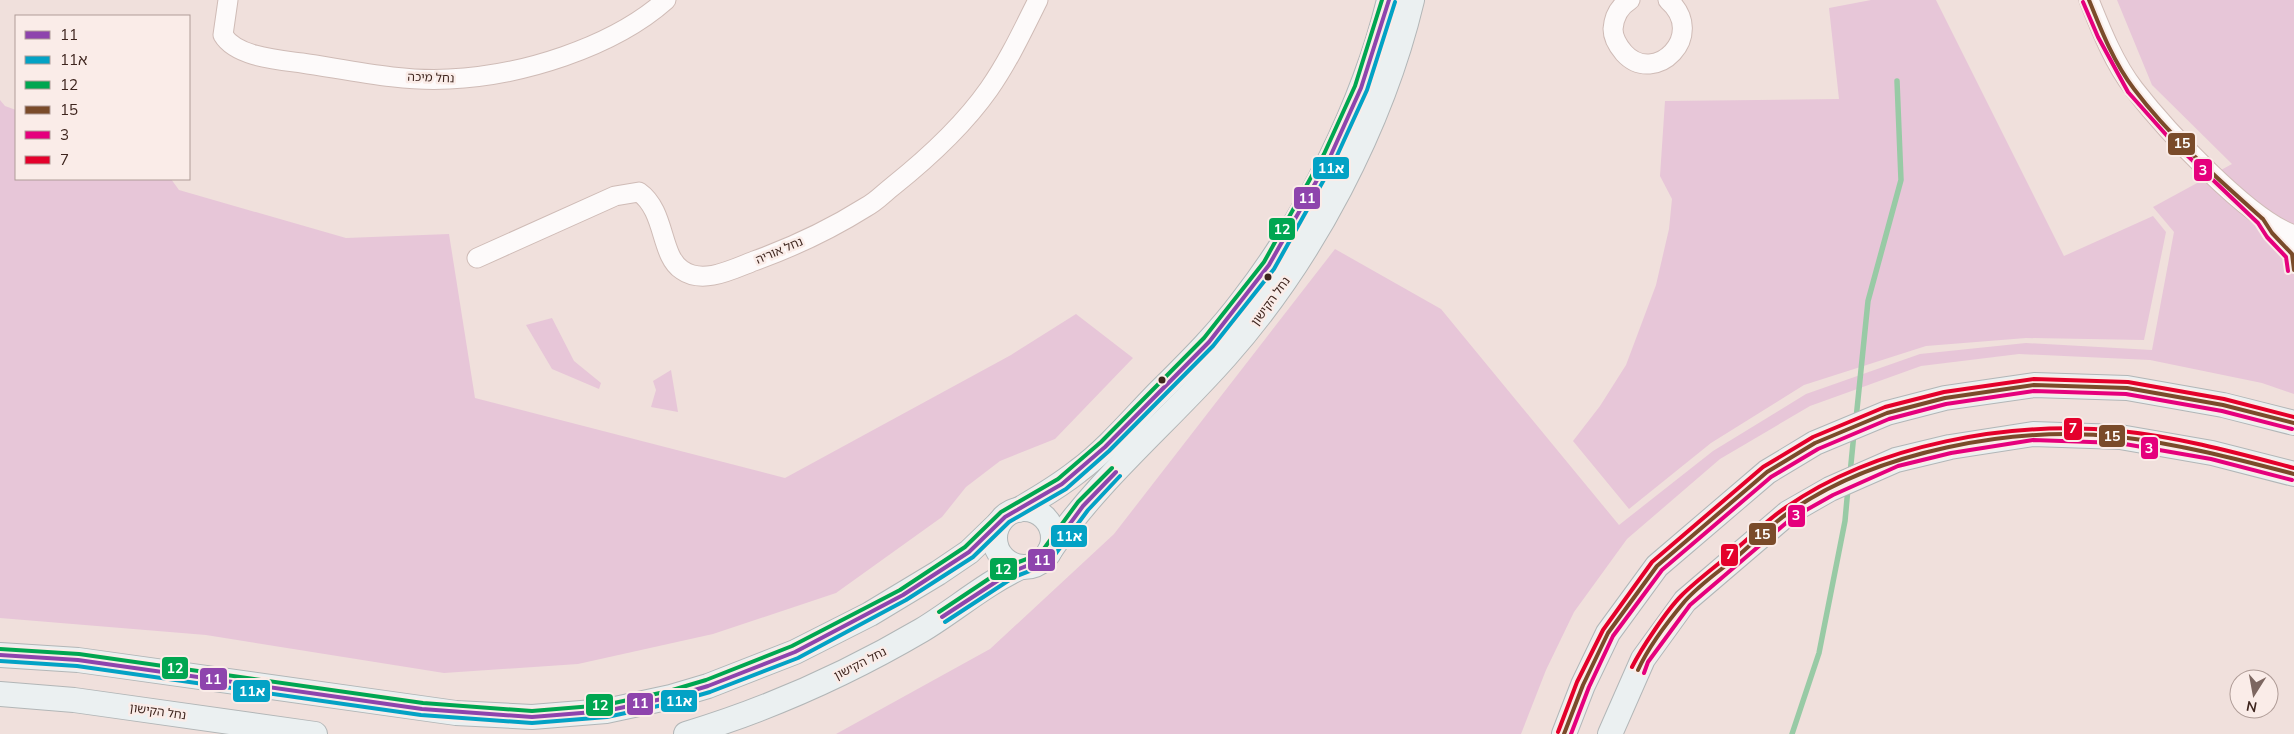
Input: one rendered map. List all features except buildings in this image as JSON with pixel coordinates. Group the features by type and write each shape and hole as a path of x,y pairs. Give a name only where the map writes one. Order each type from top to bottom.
{"main road":[{"path":"0,655 87,662 456,713 532,717 606,711 671,697 708,686 795,652 870,614 938,573 968,552 1009,516 1062,484 1106,447 1209,342 1252,288 1286,237 1347,124 1372,55 1389,0"},
{"name":"נחל הקישון","path":"1049,552 1083,506 1226,357 1287,278 1330,206 1367,133 1391,69 1412,0"},
{"path":"1564,734 1583,685 1608,633 1657,566 1767,472 1824,440 1887,413 1946,398 2034,384 2127,388 2223,405 2294,423"},
{"path":"1610,734 1643,659 1685,601 1788,513 1830,489 1896,460 1950,447 2033,434 2120,437 2212,453 2294,474"},
{"path":"1028,510 1037,512 1044,518 1052,534 1049,552 1037,563 1021,567 1004,558 998,551 996,532 1009,516 1028,510"},
{"name":"נחל הקישון","path":"686,734 775,703 855,667 923,629 1021,567"},
{"name":"נחל הקישון","path":"0,694 74,700 315,734"}],"street":[{"name":"נחל מיכה","path":"228,0 223,35 233,48 268,58 355,71 448,80 493,75 572,53 612,35 651,14 666,0"},
{"name":"נחל אוריה","path":"477,258 615,196 639,192 653,206 673,260 682,271 699,275 718,275 786,250 868,207 919,166 955,129 988,90 1017,41 1038,0"},
{"path":"1625,1 1614,20 1615,39 1626,55 1636,61 1648,63 1659,62 1670,56 1680,44 1683,28 1679,12 1668,0"},
{"path":"2089,0 2103,34 2133,88 2173,134 2263,219 2294,235"},
{"path":"2263,219 2272,233 2293,257"}],"shaded area":[{"path":"1871,0 1936,0 2064,256 2153,216 2166,232 2144,340 2026,338 1926,346 1804,385 1711,443 1629,509 1573,441 1600,406 1626,365 1656,285 1669,229 1672,199 1660,176 1665,101 1839,99 1829,8"},
{"path":"2117,0 2294,0 2294,394 2262,383 2150,360 2019,354 1921,366 1810,406 1720,459 1627,539 1574,612 1546,670 1521,734 836,734 990,649 1114,534 1335,249 1441,309 1619,525 1713,451 1806,394 1920,354 2026,343 2152,350 2174,232 2153,207 2232,164 2152,85"},
{"path":"0,100 5,106 15,110 15,180 172,180 179,190 346,238 449,234 475,398 785,478 1011,355 1076,314 1133,358 1055,439 1000,461 966,487 942,517 836,593 713,634 578,664 444,673 206,635 0,618"},
{"path":"552,318 574,361 601,383 599,389 552,369 526,325"},
{"path":"671,370 678,412 651,407 656,390 653,381"}],"waterway":[{"path":"1856,419 1868,301 1901,180 1897,81"},
{"path":"1850,474 1854,433"},
{"path":"1792,734 1819,653 1845,521 1848,488"}],"transit line":[{"name":"12","path":"0,649 79,654 423,703 532,711 605,705 669,691 706,680 792,646 900,590 965,547 1001,512 1058,479 1101,442 1204,338 1264,262 1324,154 1355,86 1382,0"},
{"name":"11","path":"0,655 78,660 422,709 532,717 606,711 671,697 708,686 795,652 903,595 969,552 1005,517 1062,484 1105,447 1209,342 1269,265 1330,157 1361,88 1389,0"},
{"name":"15","path":"2089,0 2114,57 2134,89 2179,141 2263,219 2272,233 2292,254 2294,270"},
{"name":"11א","path":"0,661 77,666 421,715 532,723 607,717 672,703 710,692 798,658 906,600 973,557 1009,522 1066,489 1109,451 1213,346 1274,269 1335,160 1367,90 1395,2"},
{"name":"3","path":"2083,2 2098,37 2128,92 2169,138 2258,223 2267,237 2286,257 2288,271"},
{"name":"7","path":"1558,732 1577,682 1603,630 1652,562 1763,467 1813,437 1885,407 1944,392 2034,379 2128,382 2224,399 2294,417"},
{"name":"15","path":"1564,734 1583,685 1608,633 1657,566 1767,472 1815,443 1887,413 1945,398 2034,385 2127,388 2223,405 2294,423"},
{"name":"3","path":"1571,734 1589,687 1613,636 1662,570 1771,477 1818,449 1889,419 1946,404 2034,391 2126,394 2222,411 2292,429"},
{"name":"7","path":"1632,667 1641,650 1681,596 1772,518 1821,486 1860,467 1902,453 1946,441 1990,434 2035,429 2079,429 2121,431 2164,437 2294,468"},
{"name":"15","path":"1638,670 1659,634 1685,601 1769,528 1788,513 1823,491 1862,473 1904,459 1948,447 1992,439 2079,434 2120,437 2186,448 2294,474"},
{"name":"3","path":"1644,673 1648,662 1690,605 1792,518 1833,495 1898,466 1951,453 2033,440 2119,443 2211,459 2292,480"},
{"name":"12","path":"939,612 1008,566 1040,554 1078,502 1112,468"},
{"name":"11","path":"942,617 1011,572 1044,559 1083,506 1116,472"},
{"name":"11א","path":"945,622 1014,577 1048,564 1088,510 1120,476"}]}
